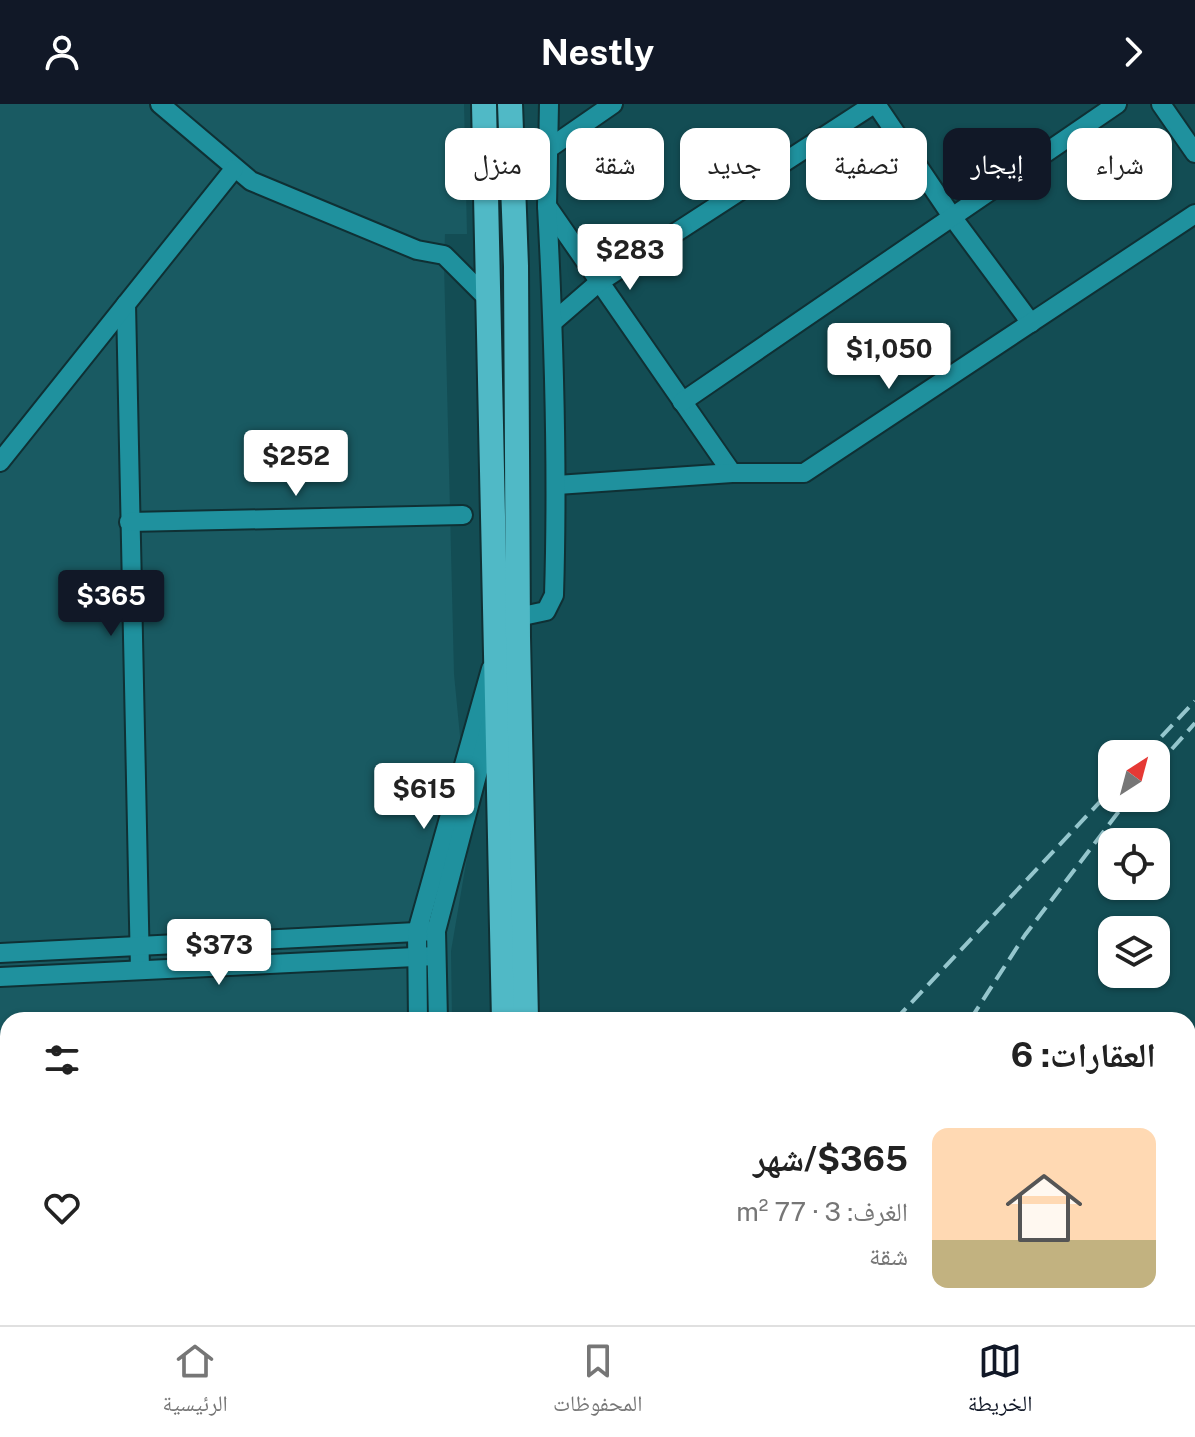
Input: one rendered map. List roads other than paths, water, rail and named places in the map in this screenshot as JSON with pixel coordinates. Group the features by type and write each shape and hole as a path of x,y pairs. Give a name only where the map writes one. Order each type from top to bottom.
{"highway":[{"path":"484,104 504,1012"},
{"path":"510,104 516,288 518,617 526,1012"}],"street":[{"path":"160,104 251,181 417,250 444,255 490,301"},
{"path":"548,128 549,104"},
{"path":"550,148 613,104"},
{"path":"553,322 598,283 875,104 953,218 1031,323"},
{"path":"682,402 1117,104"},
{"path":"1161,104 1195,153"},
{"path":"0,462 234,169"},
{"path":"518,617 546,611 554,595 557,485 547,200"},
{"path":"547,206 732,473"},
{"path":"557,485 732,473 804,473 1195,214"},
{"path":"126,304 140,970"},
{"path":"129,522 463,515"},
{"path":"438,1012 436,956 427,932 496,651"},
{"path":"418,1012 417,957 497,699"},
{"path":"0,953 427,932"},
{"path":"0,977 436,956"}],"railway":[{"path":"1158,740 1195,701"},
{"path":"1170,751 1195,723"},
{"path":"903,1012 1098,804"},
{"path":"975,1012 1025,935 1118,812"}]}
